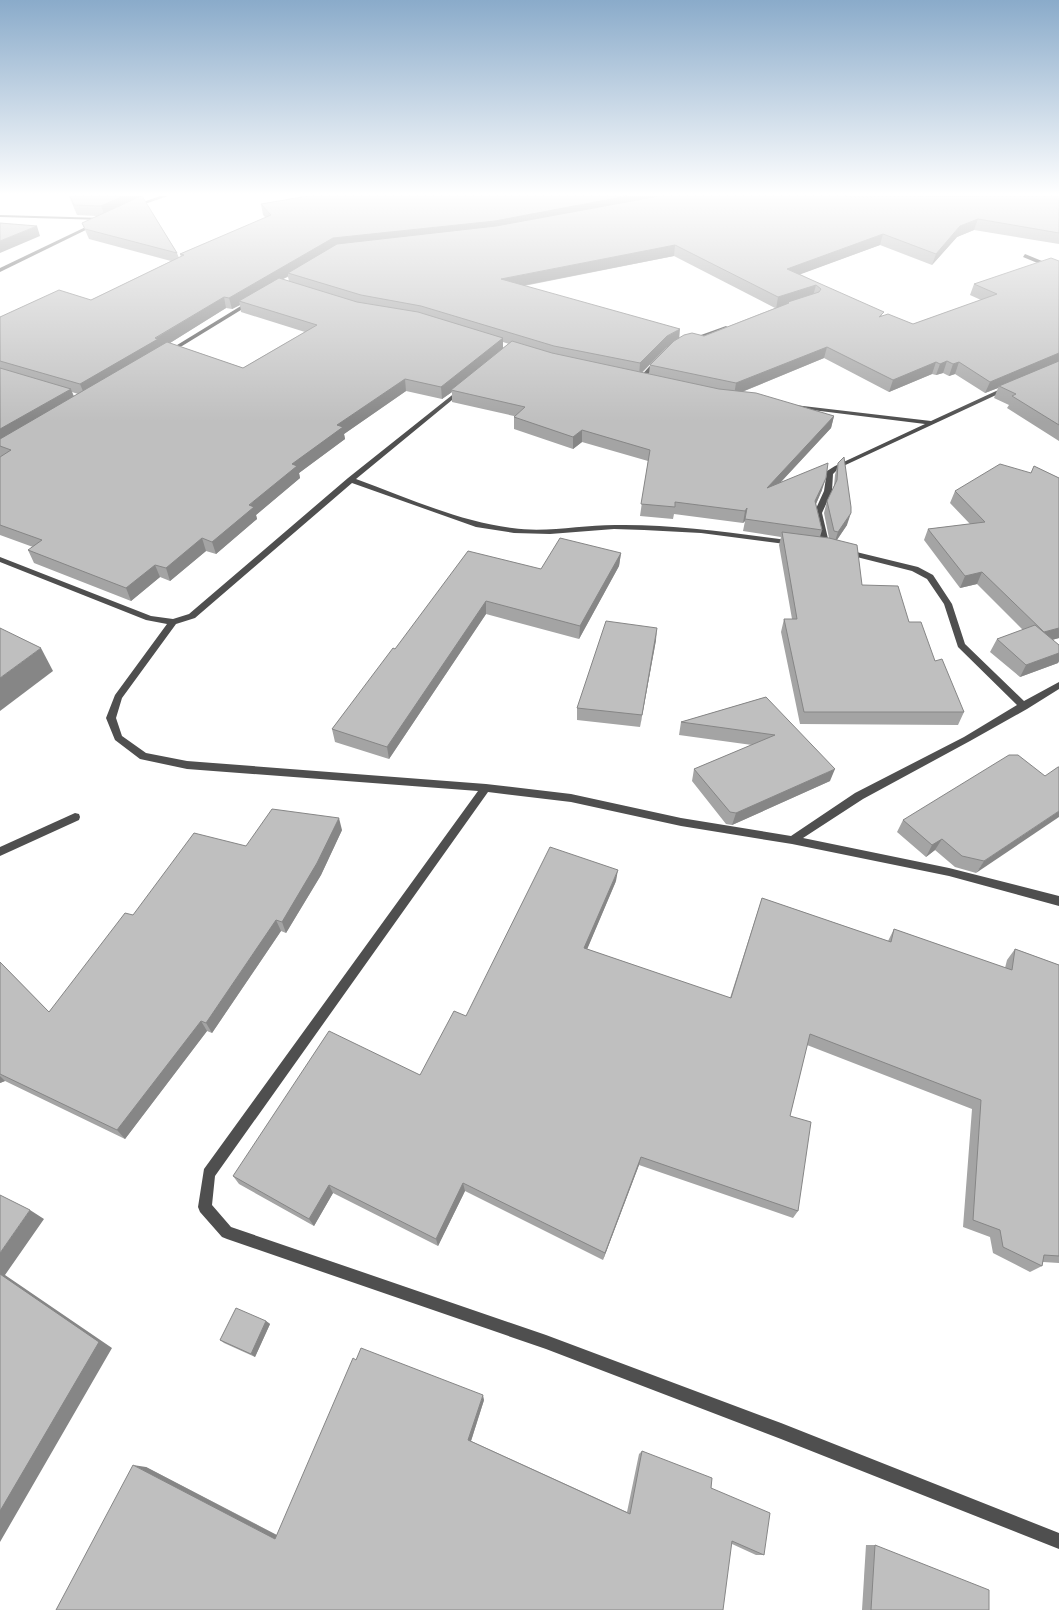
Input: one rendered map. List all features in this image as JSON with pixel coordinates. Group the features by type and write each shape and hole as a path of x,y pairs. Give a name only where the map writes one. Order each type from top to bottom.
{"street":[{"path":"164,354 255,300"},
{"path":"680,344 730,327"},
{"path":"641,378 663,355"},
{"path":"631,377 650,381"},
{"path":"826,547 818,513 828,491 830,473 837,466 929,422 1017,384"},
{"path":"0,559 149,618 173,622 192,616 351,480 465,387"},
{"path":"782,404 929,422"},
{"path":"351,480 479,525 514,531 550,532 614,527 654,528 701,531 798,544"},
{"path":"817,546 907,567 930,577 948,604 961,645 1024,707"},
{"path":"173,622 118,697 111,718 118,738 142,756 187,765 486,788 571,798 681,822 792,840 949,872 1059,901"},
{"path":"792,840 859,796 1024,707 1059,685"},
{"path":"486,788 209,1174 205,1207 227,1232 556,1346 772,1427 1059,1541"},
{"path":"0,852 74,817"}],"building":[{"path":"151,271 276,271 229,298 224,297 155,338 158,339 80,384 0,361 0,317 59,290 91,300"},
{"path":"291,271 541,271 501,279 680,329 667,336 640,363 554,346 421,306 361,295 288,273"},
{"path":"727,271 792,271 884,312 879,317 888,314 913,324 997,294 974,284 1012,271 1059,271 1059,353 990,382 959,362 953,364 947,361 940,364 936,362 893,380 827,347 736,383 650,365 674,341 684,335 692,333 704,336 788,302 819,292 821,289 816,285 778,297"},
{"path":"279,278 357,302 418,312 503,338 441,387 405,379 337,425 343,427 292,464 297,466 249,505 254,507 212,542 202,538 166,568 155,565 126,588 28,550 42,540 0,525 0,457 11,450 0,446 0,439 167,342 243,368 317,325 239,301"},
{"path":"512,341 552,353 719,389 756,393 834,416 767,488 828,463 826,478 815,501 822,530 745,519 747,508 745,511 675,502 675,507 641,504 650,450 582,430 573,437 514,417 525,407 451,390"},
{"path":"1059,361 1059,425 1012,396 1016,394 999,386"},
{"path":"0,368 71,389 0,429"},
{"path":"844,457 851,513 838,532 834,531 827,501 837,480 838,463"},
{"path":"1000,464 1031,473 1034,466 1059,478 1059,628 1044,632 982,572 965,576 928,529 985,522 955,491"},
{"path":"782,532 829,538 857,545 862,585 898,586 909,622 921,622 935,661 942,659 964,712 804,712 784,619 797,619"},
{"path":"560,538 621,553 580,626 486,601 387,747 332,729 468,551 541,569"},
{"path":"606,621 657,628 642,715 577,708"},
{"path":"1035,625 1059,645 1059,653 1026,665 997,639"},
{"path":"0,628 41,648 0,678"},
{"path":"766,697 835,769 736,813 730,812 694,769 775,735 681,722"},
{"path":"1009,755 1018,755 1045,776 1059,767 1059,811 984,861 962,856 942,839 932,845 903,820"},
{"path":"272,809 339,818 317,863 282,922 276,920 206,1023 201,1021 117,1130 0,1074 0,962 49,1012 125,913 133,915 194,833 246,846"},
{"path":"550,847 618,870 584,948 731,998 762,898 891,942 894,929 1012,970 1015,949 1059,965 1059,1256 1044,1255 1042,1266 1003,1247 1000,1230 973,1220 981,1100 810,1034 790,1116 811,1122 798,1211 641,1157 605,1253 463,1183 436,1239 329,1185 309,1219 233,1176 329,1031 420,1075 454,1011 466,1016"},
{"path":"0,1195 30,1210 0,1253"},
{"path":"0,1274 99,1342 0,1511"},
{"path":"236,1308 266,1321 251,1354 220,1340"},
{"path":"361,1348 483,1395 468,1440 630,1514 642,1451 712,1478 711,1488 770,1513 764,1555 732,1541 723,1610 56,1610 133,1465 275,1539 353,1358 356,1360"},
{"path":"875,1545 989,1590 989,1610 871,1610"}]}
